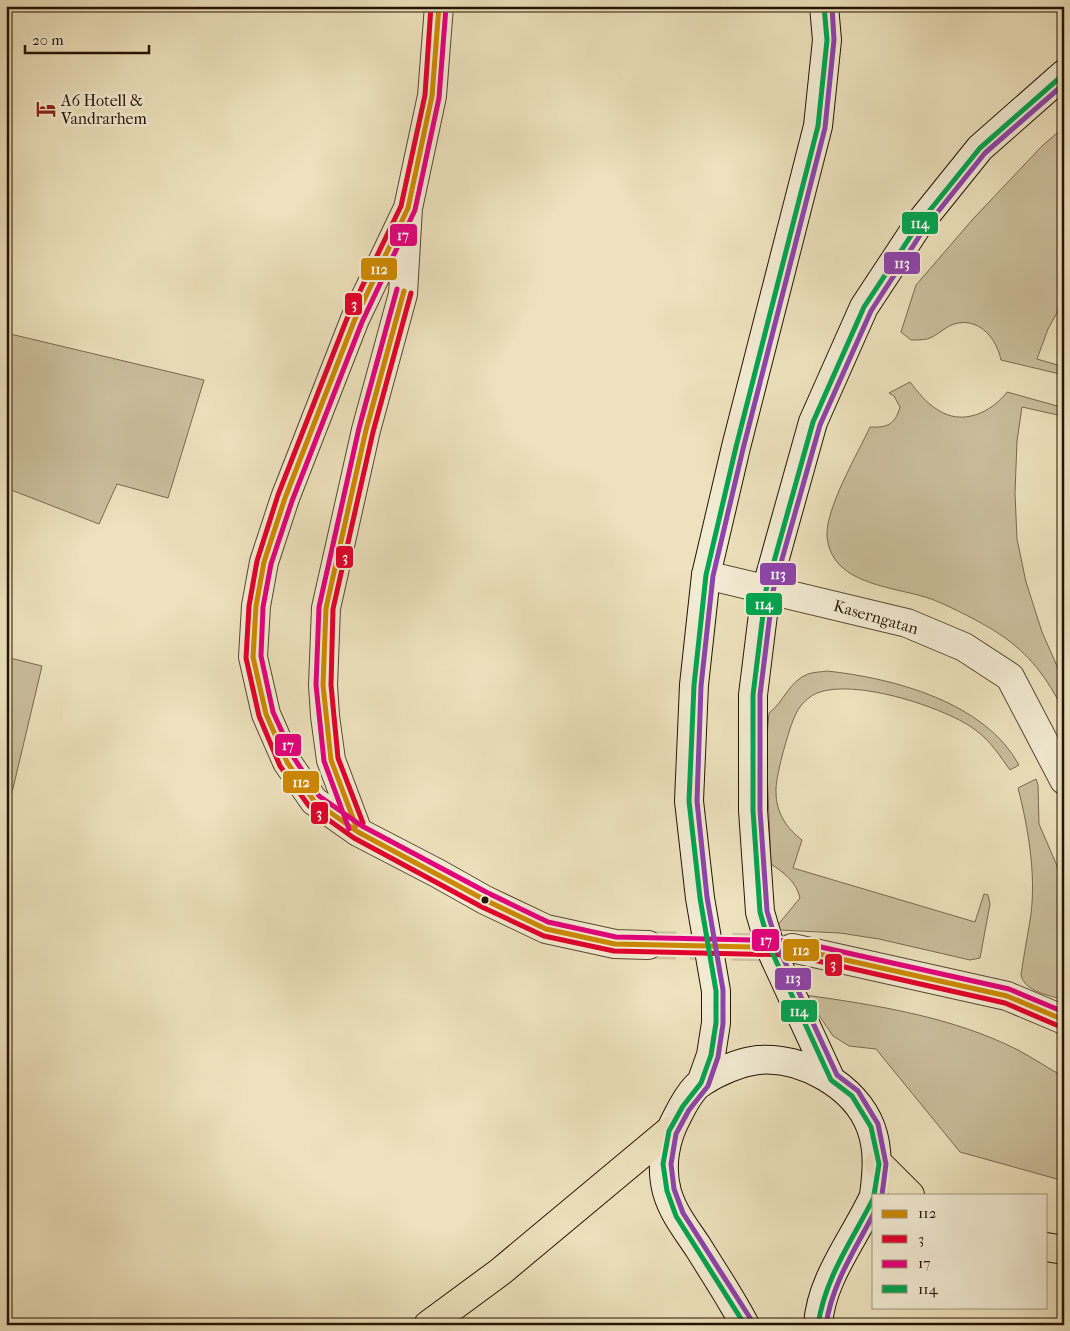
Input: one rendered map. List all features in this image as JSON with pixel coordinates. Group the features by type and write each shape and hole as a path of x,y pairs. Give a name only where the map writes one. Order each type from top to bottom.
{"highway":[{"path":"428,1325 515,1259 669,1131"},
{"path":"878,1164 909,1194"},
{"path":"1048,1247 1064,1250"}],"street":[{"path":"358,832 331,760 323,685 326,608 366,430 404,294 408,208 432,96 439,6"},
{"path":"744,1325 736,1308 676,1216 666,1191 663,1164 669,1131 683,1106 700,1083 711,1055 716,1023 716,991 700,898 689,801 694,685 706,575 738,437 818,126 827,40 824,6"},
{"path":"831,1080 771,950 760,912 753,810 754,695 766,590 813,422 864,307 918,225 980,148 1064,74"},
{"path":"408,208 368,288 285,498 264,562 256,606 253,657 266,714 287,762 314,801 358,832 438,873 485,900 546,929 615,944 648,946"},
{"name":"Kaserngatan","path":"706,575 907,623 964,647 1010,677 1064,780"},
{"path":"792,948 1007,996 1064,1020"},
{"path":"700,1083 729,1069 758,1060 784,1061 831,1080 852,1096 871,1127 878,1164 874,1194"},
{"path":"818,1325 819,1309 833,1273 862,1224 872,1201"}],"shaded area":[{"path":"1064,127 1064,300 1048,329 1037,359 1064,367 1064,375 1001,360 992,338 987,332 974,324 958,323 927,339 911,340 901,332 916,285 973,219 1042,146"},
{"path":"6,333 204,380 168,498 117,484 99,524 6,488"},
{"path":"910,382 922,397 934,407 947,415 957,417 976,415 984,411 993,406 1007,392 1061,407 1062,413 1058,415 1022,407 1017,441 1015,493 1017,539 1026,582 1042,632 1064,682 1064,711 1044,677 1029,658 1010,641 967,615 934,600 885,587 853,575 841,566 832,553 827,537 828,525 843,481 870,427 886,426 896,417 900,407 894,396 889,393"},
{"path":"6,657 42,666 6,818"},
{"path":"827,671 853,674 908,687 961,709 984,725 1004,743 1019,765 1010,770 983,736 964,723 944,713 896,696 846,689 825,691 810,697 800,706 795,715 782,755 776,785 776,799 783,819 802,840 793,868 975,922 984,894 988,895 990,904 980,958 970,960 879,939 840,933 779,930 777,926 800,898 792,882 785,874 771,864 766,747 769,713 801,677 810,673"},
{"path":"1036,779 1038,785 1039,824 1064,882 1064,1000 1032,989 1023,981 1021,975 1031,914 1032,866 1028,834 1018,788"},
{"path":"805,995 886,1008 967,1029 1018,1050 1064,1077 1064,1181 960,1152 876,1049 849,1046 833,1036"}],"tunnel":[{"path":"648,945 792,948"}],"transit line":[{"name":"3","path":"431,6 425,95 401,206 348,316 278,495 257,561 249,606 246,658 259,716 280,766 309,806 354,838 482,907 544,936 614,951 791,955 1005,1003 1061,1027"},
{"name":"112","path":"439,6 432,96 408,208 355,319 285,498 264,562 256,606 253,657 266,714 287,762 314,801 358,832 485,900 546,929 615,944 792,948 1007,996 1064,1020"},
{"name":"114","path":"745,1325 676,1216 667,1191 663,1164 669,1131 683,1106 701,1083 711,1055 716,1023 716,991 700,898 689,801 694,685 706,575 736,447 818,126 827,40 824,6"},
{"name":"113","path":"752,1321 683,1213 674,1189 671,1164 676,1134 689,1110 708,1086 718,1057 723,1024 723,990 707,897 697,801 701,686 713,576 743,449 825,128 834,40 832,6"},
{"name":"17","path":"446,7 439,98 415,210 362,322 292,501 271,564 263,607 261,656 273,712 294,758 319,796 362,826 488,893 548,922 616,937 794,941 1009,989 1064,1012"},
{"name":"114","path":"874,1194 879,1164 871,1127 852,1096 831,1080 771,950 760,912 753,810 753,695 766,590 813,422 864,307 918,225 980,148 1064,74"},
{"name":"113","path":"882,1194 886,1164 878,1124 858,1091 837,1075 778,947 767,911 760,810 760,695 773,591 820,425 871,311 924,229 985,153 1064,84"},
{"name":"17","path":"349,829 324,761 316,685 319,607 359,428 397,289"},
{"name":"112","path":"356,826 331,760 323,685 326,608 366,430 404,291"},
{"name":"3","path":"363,823 338,758 331,685 333,609 373,432 411,293"},
{"name":"114","path":"818,1325 833,1274 872,1201"},
{"name":"113","path":"826,1325 833,1295 872,1217"}],"place":[{"name":"A6 Hotell & Vandrarhem","path":"46,109"}]}
